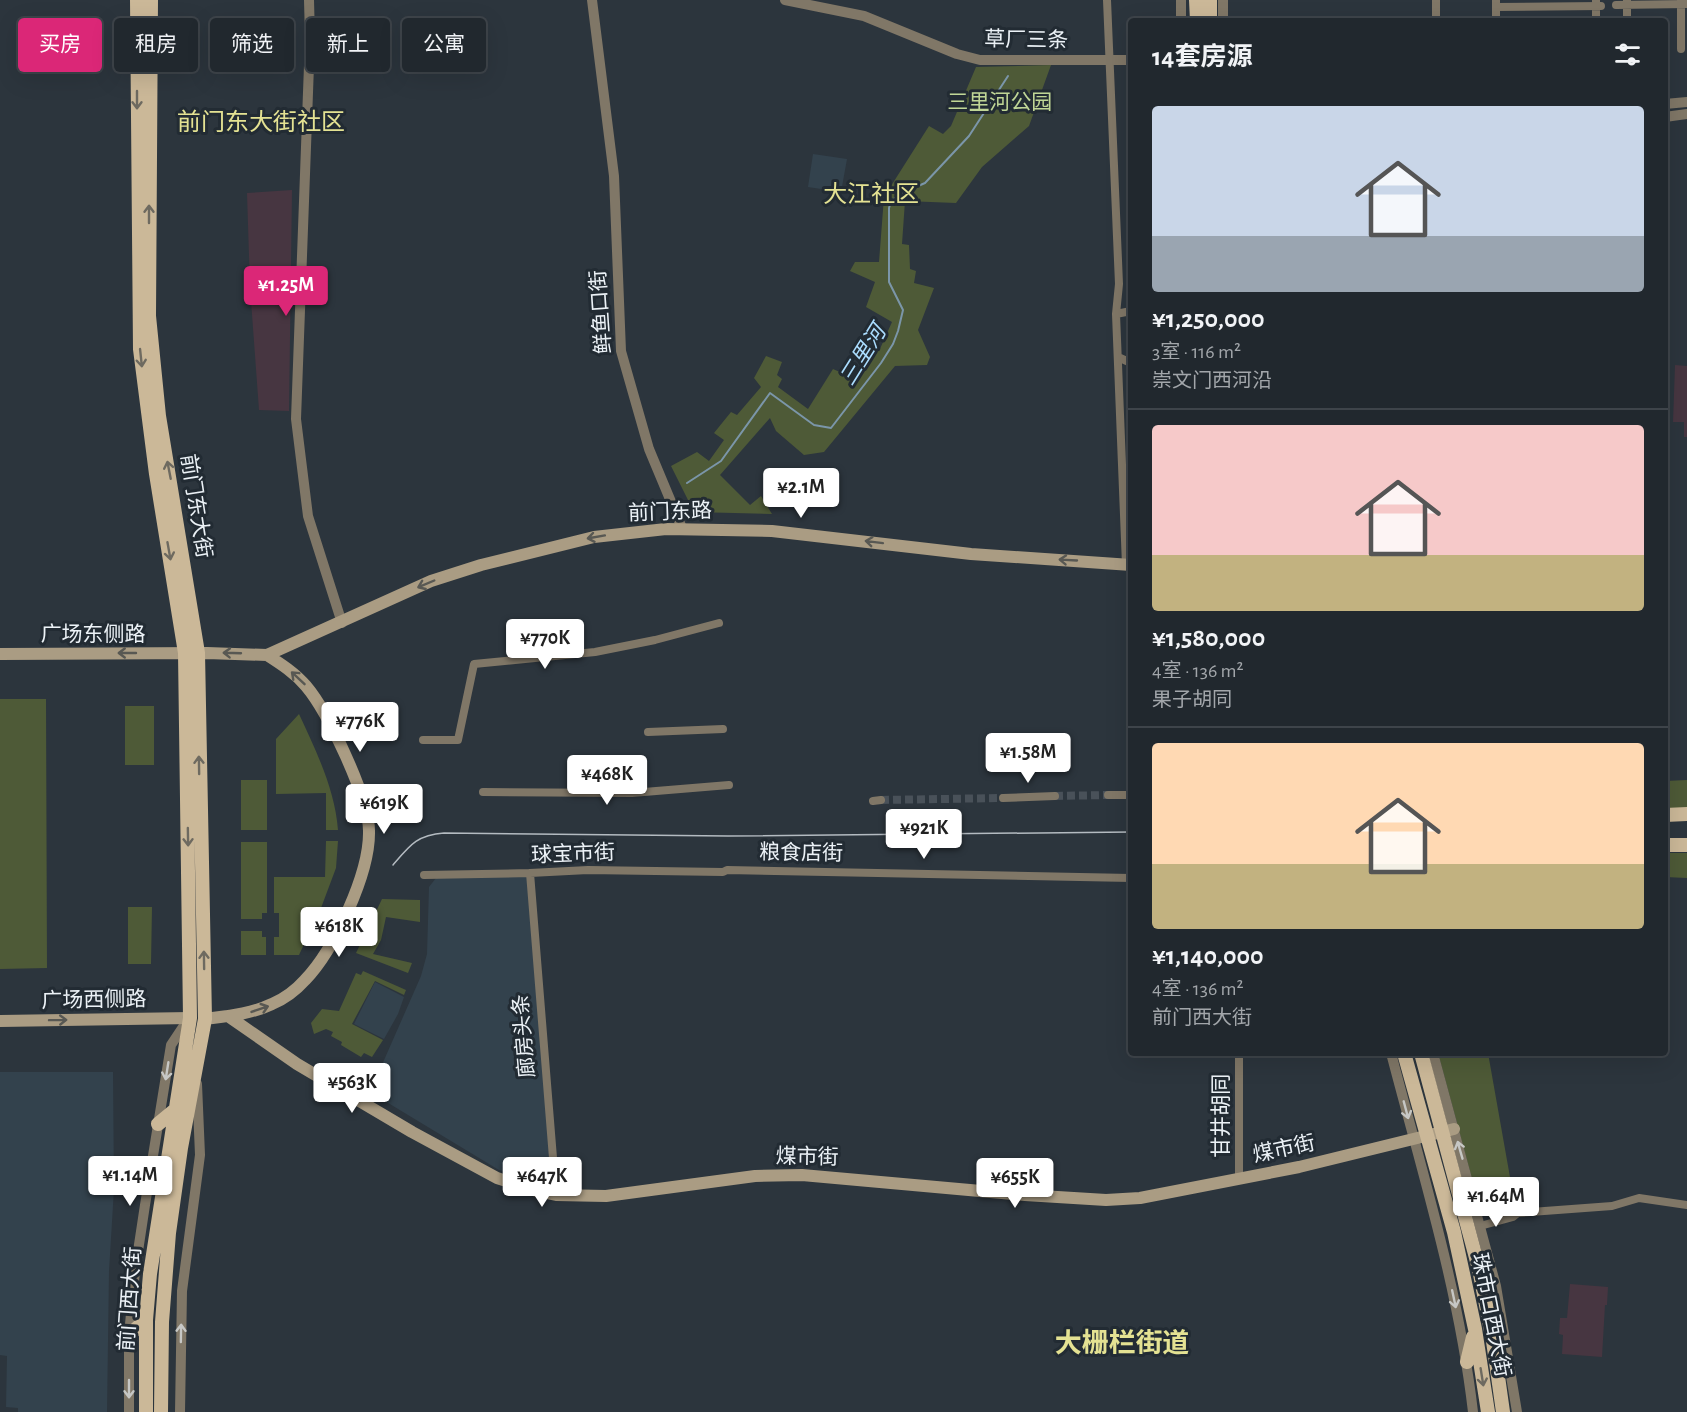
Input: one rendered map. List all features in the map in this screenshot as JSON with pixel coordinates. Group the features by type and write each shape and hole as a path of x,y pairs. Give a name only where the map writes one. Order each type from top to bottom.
{"main road":[{"name":"前门东大街","path":"137,0 140,349 156,474 192,653 190,1018"},
{"name":"前门东大街","path":"151,0 149,316 159,416 192,653 205,1019"},
{"path":"1196,0 1197,18"},
{"path":"1210,0 1210,18"},
{"name":"前门东路","path":"267,655 431,581 481,565 594,537 631,532 682,528 772,531 971,554 1128,565"},
{"name":"广场东侧路","path":"0,654 267,655"},
{"path":"190,1018 205,1019 251,1012 272,1005 305,981 335,935 358,884 368,854 369,832 366,806 319,703 302,681 267,655"},
{"path":"1668,815 1687,814"},
{"path":"1668,845 1687,845"},
{"name":"煤市街","path":"228,1016 297,1064 412,1132 497,1178 556,1195 606,1196 755,1176 802,1174 1024,1195 1107,1200 1169,1194 1299,1167 1448,1130"},
{"name":"广场西侧路","path":"0,1021 190,1018"},
{"name":"前门西大街","path":"146,1412 146,1320 150,1274 190,1018"},
{"name":"前门西大街","path":"161,1412 162,1322 168,1243 181,1148 205,1019"},
{"name":"珠市口西大街","path":"1405,1056 1420,1138 1454,1232 1475,1329 1488,1412"},
{"name":"珠市口西大街","path":"1422,1056 1448,1130 1479,1269 1493,1341 1503,1412"},
{"path":"158,1124 175,1110"},
{"path":"129,1335 146,1320"},
{"path":"1467,1362 1475,1329"}],"street":[{"path":"309,0 310,38 296,419 308,516 342,622"},
{"name":"鲜鱼口街","path":"592,0 616,203 621,351 649,449 682,528"},
{"name":"草厂三条","path":"785,0 864,16 957,54 980,60 1128,60"},
{"path":"1107,0 1119,284 1116,314 1128,500"},
{"path":"1181,0 1181,18"},
{"path":"1223,0 1223,18"},
{"path":"1436,0 1436,18"},
{"path":"1616,5 1683,3 1681,49"},
{"path":"1496,4 1598,4"},
{"path":"1668,105 1687,102"},
{"path":"1668,117 1687,114"},
{"path":"1116,314 1128,312"},
{"path":"1118,357 1128,362"},
{"path":"423,740 458,740 474,664 595,652 655,640 719,623"},
{"path":"648,732 723,729"},
{"path":"483,792 632,793 729,785"},
{"path":"1108,795 1128,795"},
{"path":"1003,798 1055,796"},
{"name":"球宝市街","path":"424,875 588,870 723,872"},
{"name":"粮食店街","path":"723,872 727,870 808,871 932,873 994,877 1128,878"},
{"name":"廊房头条","path":"530,873 556,1195"},
{"name":"前门西大街","path":"129,1412 129,1335 135,1271 171,1045 190,1018"},
{"name":"甘井胡同","path":"1239,1056 1239,1179"},
{"name":"珠市口西大街","path":"1392,1056 1420,1138 1467,1362 1473,1412"},
{"name":"珠市口西大街","path":"1434,1056 1448,1130 1480,1226 1496,1286 1517,1412"},
{"name":"前门西大街","path":"180,1412 182,1291 200,1155 196,1065"},
{"path":"1480,1226 1518,1213 1612,1206 1640,1198 1687,1205"}],"shaded area":[{"path":"813,154 847,159 841,192 808,187"},
{"path":"292,190 289,411 259,410 250,287 247,193"},
{"path":"1668,302 1669,302 1670,443 1668,443"},
{"path":"1675,365 1687,366 1687,437 1684,437 1684,422 1673,422"},
{"path":"528,875 551,1177 546,1183 499,1170 370,1092 421,976 427,954 429,887 436,878"},
{"path":"375,982 404,997 398,1014 384,1039 354,1024"},
{"path":"0,1072 113,1072 114,1189 109,1271 107,1412 18,1412 18,1408 6,1407 7,1356 0,1355"},
{"path":"1570,1284 1608,1287 1602,1357 1562,1354 1563,1335 1559,1334 1560,1318 1567,1318"}],"green space":[{"name":"三里河公园","path":"1051,65 1029,126 982,167 956,203 905,201 902,244 909,245 910,269 916,271 914,283 934,288 918,330 930,357 927,365 895,366 824,452 804,455 776,431 770,418 720,475 750,505 761,496 772,514 694,512 671,466 697,452 709,461 724,440 714,433 731,412 737,415 761,387 754,378 766,356 782,362 777,375 782,379 778,387 808,409 833,369 853,378 870,349 879,351 892,322 866,307 875,282 850,271 855,262 879,262 884,197 929,126 943,134 951,126 976,67"},
{"path":"0,699 46,699 47,968 0,969"},
{"path":"125,706 154,706 154,765 125,765"},
{"path":"299,714 329,785 338,830 326,830 326,793 276,794 276,739"},
{"path":"241,780 267,780 267,830 241,830"},
{"path":"1687,780 1687,807 1668,810 1668,781"},
{"path":"326,841 338,841 336,868 321,908 299,955 274,955 274,937 279,937 279,913 274,913 274,877 325,877"},
{"path":"241,842 267,842 267,913 262,913 262,919 241,919"},
{"path":"1668,853 1687,853 1687,878 1668,877"},
{"path":"382,899 420,900 420,922 386,917 381,940 373,954 412,963 408,973 356,953"},
{"path":"128,907 152,907 151,964 128,964"},
{"path":"241,931 262,931 262,937 266,937 266,955 241,955"},
{"path":"363,971 406,990 404,995 375,981 352,1024 383,1040 372,1057 364,1053 361,1057 341,1045 342,1042 331,1036 333,1032 326,1029 314,1034 311,1023 322,1009 339,1011 356,973 361,975"},
{"path":"1439,1056 1489,1056 1516,1211 1491,1218 1481,1212"}],"waterway":[{"name":"三里河","path":"687,483 721,461 770,393 814,425 831,428 881,363 898,331 903,310 889,282 889,208 891,201 902,193 925,183 969,136 1008,76"}],"tunnel":[{"path":"1055,796 1108,795"},
{"path":"881,800 1003,798"}],"tram line":[{"path":"393,865 415,842 427,836 444,833 728,836 1128,832"}],"district":[{"name":"前门东大街社区","path":"261,123"},
{"name":"大江社区","path":"871,195"},
{"name":"大栅栏街道","path":"1122,1343"}]}
